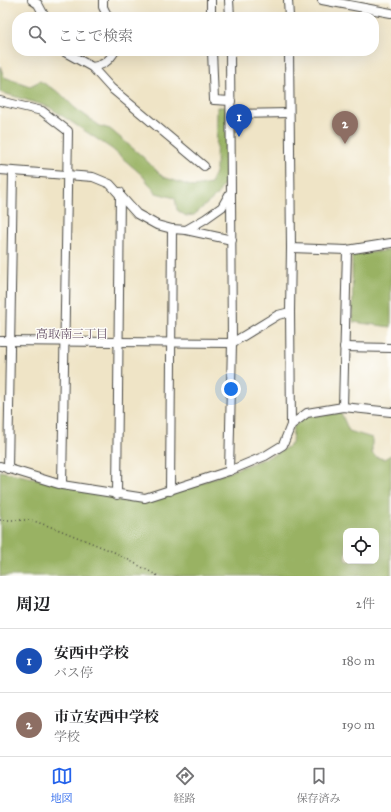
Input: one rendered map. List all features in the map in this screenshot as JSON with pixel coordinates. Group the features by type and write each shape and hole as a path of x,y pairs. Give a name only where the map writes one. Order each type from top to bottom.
{"street":[{"path":"32,0 38,4 42,12"},
{"path":"103,0 103,7 106,12"},
{"path":"211,0 211,12"},
{"path":"229,0 230,12"},
{"path":"288,0 288,12"},
{"path":"322,0 350,3 391,13"},
{"path":"72,56 92,67 111,88 204,166"},
{"path":"92,67 103,65 112,56"},
{"path":"212,56 214,100 231,101"},
{"path":"230,56 232,343 230,471"},
{"path":"13,171 10,341 4,468 62,485 117,495 145,498 230,471 265,456 283,445 291,424 289,56"},
{"path":"0,101 42,111 68,131 62,485"},
{"path":"231,114 289,113"},
{"path":"0,170 93,177 110,184 120,192 137,214 157,225 232,240"},
{"path":"117,495 120,192"},
{"path":"186,230 222,207 230,193"},
{"path":"170,491 172,229"},
{"path":"291,248 347,250 391,243"},
{"path":"343,407 347,250"},
{"path":"0,341 232,343 278,315 290,312"},
{"path":"344,347 391,348"},
{"path":"291,424 307,413 343,407 391,412"}],"path":[{"path":"0,520 31,520 57,529 114,552 158,576"}],"green space":[{"path":"0,66 4,77 30,86 40,81 60,93 75,108 100,126 110,129 143,157 163,177 194,187 211,184 216,169 217,107 226,107 227,154 225,183 216,196 194,215 186,216 177,210 175,198 156,193 142,175 112,149 49,107 0,92"},
{"path":"391,250 391,327 353,322 352,255"},
{"path":"341,413 349,431 372,438 372,453 376,457 384,459 391,455 391,576 0,576 0,471 142,501 169,495 276,454 292,444 293,427 307,416"}],"place":[{"name":"安西中学校","path":"239,137"},
{"name":"市立安西中学校","path":"345,144"}],"district":[{"name":"高取南三丁目","path":"72,334"}]}
